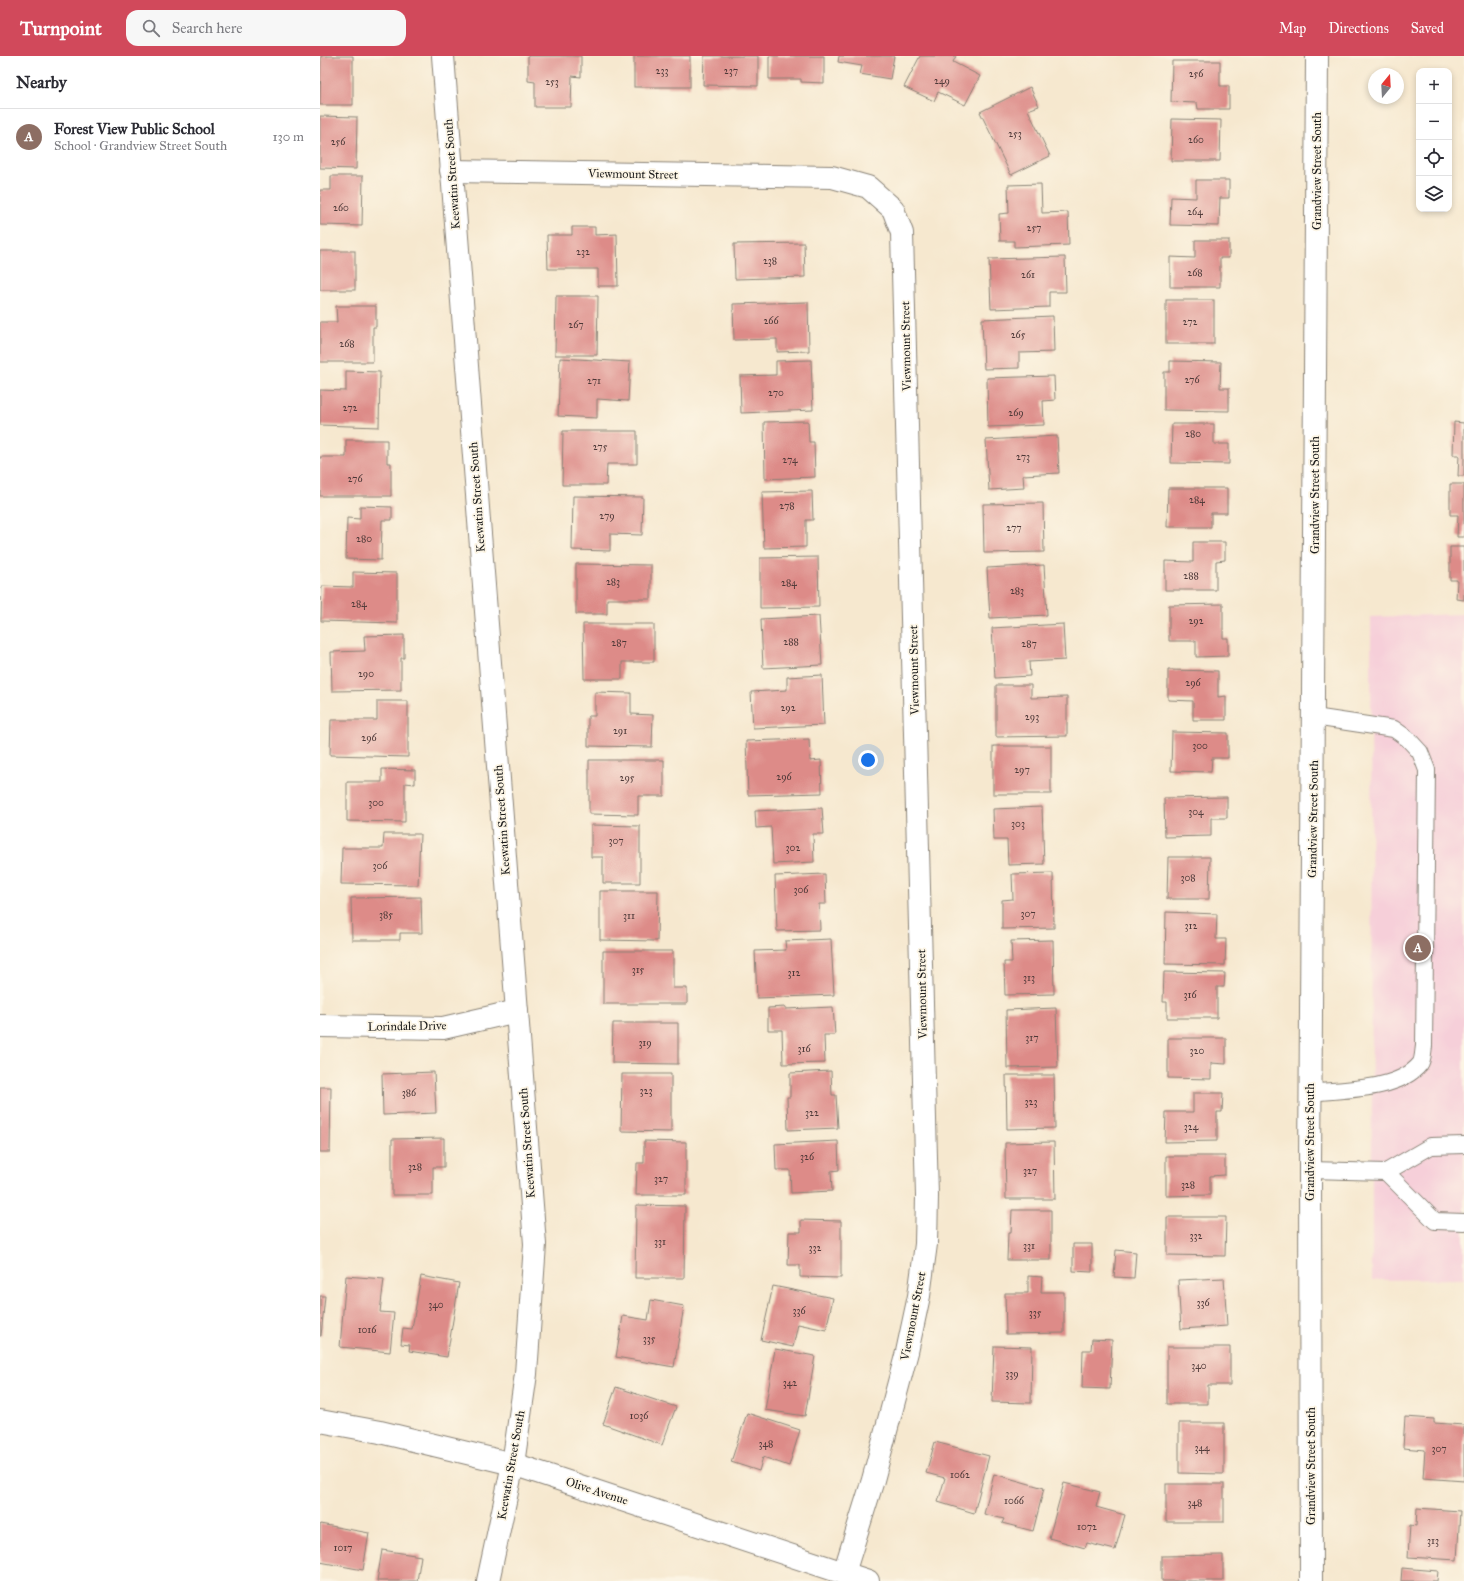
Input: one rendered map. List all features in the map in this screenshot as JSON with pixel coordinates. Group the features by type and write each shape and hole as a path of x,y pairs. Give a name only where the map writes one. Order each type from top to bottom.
{"street":[{"name":"Keewatin Street South","path":"443,56 535,1244 526,1374 513,1464 488,1581"},
{"name":"Grandview Street South","path":"1311,1581 1310,1170 1317,56"},
{"name":"Viewmount Street","path":"451,171 832,177 868,187 893,209 902,234 927,1196 926,1244 919,1296 907,1352 873,1480 844,1573"},
{"name":"Lorindale Drive","path":"320,1026 443,1028 517,1011"},
{"name":"Olive Avenue","path":"320,1421 380,1432 513,1464 868,1581"}],"lane":[{"path":"1311,1093 1382,1085 1404,1078 1421,1063 1424,1046 1427,778 1427,770 1420,752 1408,739 1394,729 1314,717"},
{"path":"1310,1170 1386,1172 1431,1146 1464,1145"},
{"path":"1386,1172 1436,1221 1464,1222"}],"shaded area":[{"path":"1464,614 1464,1279 1372,1280 1371,617"}],"building":[{"path":"321,56 353,56 353,105 320,105"},
{"path":"528,56 581,56 581,77 572,76 571,107 535,107 535,82 528,81"},
{"path":"634,56 690,56 690,87 634,87"},
{"path":"704,56 758,56 758,86 703,85"},
{"path":"769,56 824,56 824,83 801,82 801,79 769,79"},
{"path":"839,56 894,56 890,79 860,74 862,66 838,62"},
{"path":"920,56 956,56 953,62 980,76 965,105 938,92 934,101 904,87"},
{"path":"1172,61 1220,61 1220,86 1229,86 1229,109 1198,109 1197,103 1171,102"},
{"path":"1030,87 1039,106 1028,110 1050,156 1011,175 980,112"},
{"path":"320,116 357,117 356,169 320,168"},
{"path":"1172,119 1221,120 1220,161 1171,161"},
{"path":"331,176 363,176 362,226 320,225 320,190 331,190"},
{"path":"1196,180 1229,180 1229,198 1220,198 1219,226 1170,225 1171,197 1196,198"},
{"path":"1041,184 1042,213 1068,212 1069,245 1014,247 1014,241 1000,241 999,214 1009,213 1008,185"},
{"path":"572,227 595,227 595,235 617,234 618,286 598,286 598,269 548,269 547,235 572,235"},
{"path":"1195,240 1229,240 1229,258 1220,258 1220,287 1170,287 1170,257 1195,258"},
{"path":"804,243 805,277 735,279 734,244"},
{"path":"320,251 355,251 355,290 320,290"},
{"path":"1065,257 1066,292 1049,292 1049,307 991,309 989,259"},
{"path":"556,296 598,296 597,355 555,355"},
{"path":"1166,300 1214,300 1214,344 1166,344"},
{"path":"808,302 809,351 777,352 777,339 734,340 733,304"},
{"path":"336,306 376,306 376,327 373,327 373,362 320,362 320,322 337,322"},
{"path":"1053,316 1054,352 1019,353 1019,368 984,369 982,319"},
{"path":"560,358 630,362 628,401 597,399 597,418 558,416"},
{"path":"811,360 813,410 741,413 740,376 776,375 776,361"},
{"path":"1170,361 1221,362 1220,388 1229,388 1229,411 1164,410 1164,372 1170,372"},
{"path":"346,371 380,372 379,427 320,425 320,390 346,391"},
{"path":"1054,376 1055,400 1043,401 1044,425 988,427 987,378"},
{"path":"808,421 809,442 814,442 815,477 765,479 764,422"},
{"path":"1454,422 1464,423 1464,476 1458,476 1459,455 1453,455"},
{"path":"1172,424 1214,424 1214,444 1229,444 1229,464 1171,463"},
{"path":"563,431 637,431 637,464 607,464 606,485 562,485"},
{"path":"1057,436 1059,473 1023,475 1024,488 989,490 986,440"},
{"path":"346,440 387,440 387,463 391,463 391,496 320,496 320,457 346,457"},
{"path":"1450,484 1464,484 1464,537 1457,537 1458,515 1450,515"},
{"path":"1168,488 1227,488 1227,513 1211,513 1211,527 1167,527"},
{"path":"812,491 813,520 806,520 806,547 764,548 762,492"},
{"path":"573,496 643,497 642,535 610,534 610,551 572,550"},
{"path":"1043,503 1044,552 984,553 983,504"},
{"path":"360,506 392,507 392,520 382,520 381,560 346,559 347,518 360,519"},
{"path":"1193,542 1225,542 1225,560 1216,561 1216,590 1165,590 1165,561 1193,562"},
{"path":"1450,547 1464,547 1464,600 1456,599 1457,580 1450,580"},
{"path":"818,557 819,607 760,608 760,558"},
{"path":"576,564 651,565 651,599 607,599 607,614 576,614"},
{"path":"1044,565 1047,615 990,618 987,568"},
{"path":"353,572 397,573 397,623 321,621 322,586 353,587"},
{"path":"1223,604 1223,638 1228,638 1228,656 1196,657 1196,641 1169,641 1169,605"},
{"path":"819,616 822,665 763,668 761,619"},
{"path":"583,624 654,624 654,662 622,662 622,679 584,679"},
{"path":"1063,624 1065,660 1029,662 1030,676 995,678 992,628"},
{"path":"404,635 404,658 401,658 401,690 332,691 331,652 365,651 364,636"},
{"path":"1168,670 1218,671 1218,697 1226,696 1226,720 1193,720 1193,701 1168,700"},
{"path":"822,675 824,725 753,728 751,692 787,690 787,677"},
{"path":"996,685 1031,685 1031,698 1067,697 1067,736 996,737"},
{"path":"595,692 631,693 631,714 653,715 652,747 588,746 588,716 595,716"},
{"path":"377,701 408,701 408,757 330,755 331,720 377,720"},
{"path":"1172,732 1228,733 1228,758 1212,758 1211,772 1171,771"},
{"path":"809,739 810,761 821,760 822,793 748,795 746,741"},
{"path":"993,746 1051,746 1051,794 993,794"},
{"path":"589,760 664,760 664,796 638,796 638,815 589,814"},
{"path":"382,769 415,770 415,784 405,783 405,822 347,821 347,782 382,782"},
{"path":"1227,797 1227,818 1211,818 1211,836 1165,837 1164,798"},
{"path":"1042,807 1044,864 1008,865 1007,840 994,840 993,809"},
{"path":"822,808 824,834 813,834 814,862 773,864 771,827 756,828 755,811"},
{"path":"591,825 640,826 640,883 603,883 603,857 591,857"},
{"path":"384,834 420,834 418,885 341,884 342,848 383,848"},
{"path":"1168,857 1210,857 1209,899 1167,899"},
{"path":"1053,873 1054,928 1002,929 1002,900 1013,899 1012,874"},
{"path":"825,874 826,904 819,904 820,930 777,931 775,876"},
{"path":"600,891 658,891 657,941 600,940"},
{"path":"421,897 422,933 400,933 400,940 352,940 351,898"},
{"path":"1166,912 1217,914 1216,939 1226,939 1225,965 1165,964"},
{"path":"831,939 834,995 757,998 755,951 786,950 785,941"},
{"path":"1053,940 1054,994 1005,995 1004,962 1012,962 1011,941"},
{"path":"603,951 673,951 673,988 687,988 687,1004 603,1004"},
{"path":"1164,972 1225,973 1224,987 1217,987 1217,1018 1167,1018 1167,1002 1163,1002"},
{"path":"785,1007 785,1009 833,1007 835,1035 824,1035 825,1063 783,1064 782,1030 768,1030 768,1008"},
{"path":"1056,1008 1058,1067 1007,1068 1006,1010"},
{"path":"613,1023 678,1023 678,1064 612,1063"},
{"path":"1168,1038 1226,1038 1226,1064 1211,1063 1211,1079 1168,1078"},
{"path":"831,1071 832,1095 836,1095 838,1128 788,1130 787,1097 790,1097 790,1073"},
{"path":"434,1072 436,1113 383,1115 382,1074"},
{"path":"622,1074 671,1074 671,1132 621,1131"},
{"path":"1006,1075 1054,1075 1055,1128 1007,1129"},
{"path":"320,1087 331,1087 330,1152 320,1152"},
{"path":"1193,1093 1223,1093 1222,1112 1217,1112 1217,1141 1165,1142 1166,1112 1193,1112"},
{"path":"444,1138 444,1167 433,1167 433,1195 392,1195 392,1139"},
{"path":"644,1141 686,1142 686,1195 636,1195 637,1163 644,1163"},
{"path":"838,1141 839,1170 831,1171 832,1191 791,1193 790,1170 776,1170 775,1144"},
{"path":"1054,1142 1055,1199 1006,1199 1005,1143"},
{"path":"1166,1156 1225,1156 1225,1175 1210,1176 1210,1195 1166,1196"},
{"path":"636,1205 685,1206 684,1278 635,1278"},
{"path":"1012,1210 1051,1210 1051,1260 1007,1260 1008,1233 1011,1233"},
{"path":"1167,1217 1226,1217 1225,1256 1167,1255"},
{"path":"801,1220 841,1221 841,1278 800,1277 800,1265 788,1265 789,1232 801,1232"},
{"path":"1073,1244 1092,1244 1092,1272 1073,1271"},
{"path":"1116,1250 1136,1252 1134,1278 1114,1277"},
{"path":"346,1276 384,1279 380,1312 394,1313 390,1352 340,1347"},
{"path":"421,1276 459,1283 447,1357 409,1351 410,1345 401,1344 403,1328 412,1329"},
{"path":"1028,1276 1042,1277 1041,1292 1064,1292 1064,1333 1006,1334 1005,1293 1028,1293"},
{"path":"1224,1278 1227,1326 1181,1329 1178,1280"},
{"path":"773,1286 833,1298 826,1330 798,1324 793,1347 761,1340"},
{"path":"320,1296 325,1296 321,1336 320,1336"},
{"path":"651,1300 684,1306 674,1367 616,1357 623,1316 648,1320"},
{"path":"1092,1339 1112,1340 1110,1389 1082,1388 1083,1350 1091,1350"},
{"path":"994,1346 1032,1347 1031,1403 992,1402"},
{"path":"1167,1347 1230,1347 1230,1385 1208,1385 1208,1404 1167,1404"},
{"path":"775,1349 815,1356 805,1416 765,1410"},
{"path":"616,1387 676,1407 662,1445 603,1424"},
{"path":"747,1413 800,1430 789,1466 763,1457 759,1471 731,1462"},
{"path":"1405,1417 1434,1419 1434,1423 1464,1425 1464,1481 1423,1478 1425,1450 1403,1448"},
{"path":"1179,1423 1224,1423 1224,1474 1179,1473"},
{"path":"935,1442 989,1456 974,1513 938,1502 945,1478 926,1473"},
{"path":"994,1474 1044,1488 1033,1531 1002,1523 1004,1519 984,1514"},
{"path":"1064,1483 1100,1492 1096,1507 1125,1515 1115,1550 1087,1543 1085,1548 1049,1538"},
{"path":"1166,1484 1224,1484 1224,1522 1166,1522"},
{"path":"1417,1508 1460,1511 1457,1560 1408,1557 1410,1525 1416,1526"},
{"path":"320,1524 369,1533 363,1570 320,1562"},
{"path":"382,1550 421,1556 417,1581 377,1581"},
{"path":"1223,1555 1223,1581 1162,1581 1162,1556"},
{"path":"1402,1568 1438,1571 1437,1581 1401,1581"}],"place":[{"name":"Forest View Public School","path":"1418,948"}]}
